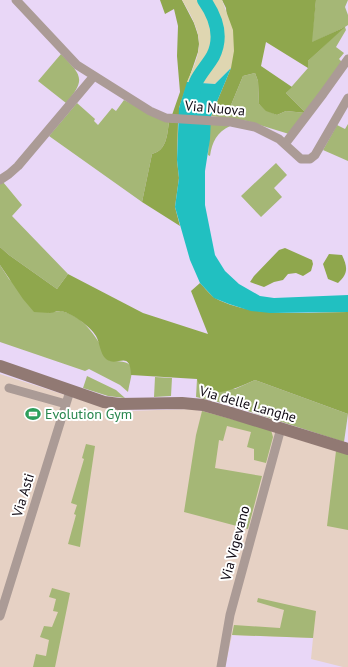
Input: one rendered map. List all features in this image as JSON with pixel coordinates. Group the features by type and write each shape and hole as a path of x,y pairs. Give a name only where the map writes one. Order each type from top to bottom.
{"main road":[{"name":"Via delle Langhe","path":"0,366 104,402 120,404 193,403 221,410 348,449"}],"street":[{"name":"Via Nuova","path":"16,0 75,64 157,114 166,118 212,120 238,123 255,127 276,137 301,159 313,158 348,100"},
{"path":"285,144 314,107 348,59"},
{"path":"0,180 10,174 18,166 94,76"},
{"path":"9,388 66,404"},
{"name":"Via Asti","path":"0,616 70,391"},
{"name":"Via Vigevano","path":"221,667 230,615 281,428"}],"shaded area":[{"path":"160,0 182,0 194,23 198,35 198,52 179,108 179,115 172,115 180,92 177,56 178,26 174,9 165,14"},
{"path":"222,0 316,0 312,42 345,27 308,61 308,68 266,42 261,66 292,87 286,93 306,113 286,111 277,115 266,111 259,104 258,81 255,73 243,76 231,105 222,106 211,116 231,68 226,8"},
{"path":"316,0 348,0 345,7 348,15 348,25 345,27 346,30 336,47 344,53 339,59 342,62 306,113 286,93 308,68 308,61 343,28 311,43"},
{"path":"61,54 77,72 79,77 77,88 66,103 38,81"},
{"path":"231,68 211,116 210,139 205,171 205,205 215,255 225,271 239,284 260,296 274,298 348,295 348,312 270,313 251,311 214,298 200,283 190,260 175,207 179,178 177,160 179,108 187,82 215,84"},
{"path":"255,73 258,81 259,104 266,110 277,115 286,111 306,113 289,134 247,121 211,116 222,106 231,105 243,76"},
{"path":"124,100 169,122 167,137 163,146 157,152 152,154 142,202 49,136 77,103 95,119 94,121 98,125 112,108 116,111"},
{"path":"169,122 178,123 177,160 179,178 175,207 180,226 142,202 152,154 157,152 163,146 167,137"},
{"path":"210,124 230,126 218,134 212,146 210,156 208,155"},
{"path":"348,124 348,161 323,150 337,125 345,129"},
{"path":"276,163 287,175 274,188 282,197 261,217 241,196"},
{"path":"3,182 22,205 12,216 68,274 57,289 0,247 0,183"},
{"path":"0,247 57,289 68,274 143,313 208,334 191,291 200,283 215,298 230,305 246,309 280,313 348,312 348,414 255,380 228,390 214,392 202,388 197,379 131,375 130,367 126,361 114,362 104,357 96,336 90,328 80,320 64,312 34,312 23,299 0,265"},
{"path":"285,248 312,260 313,264 311,271 303,276 296,273 288,274 283,280 274,282 264,287 250,282 279,250"},
{"path":"329,254 342,255 346,267 344,277 338,283 328,279 323,264"},
{"path":"0,265 9,279 49,313 61,311 78,318 96,338 110,361 126,362 131,368 132,372 128,392 120,385 89,369 85,371 0,342"},
{"path":"0,374 106,408 126,411 190,409 209,412 348,454 348,667 311,659 313,638 232,635 225,667 0,667"},
{"path":"87,376 116,390 125,398 108,396 83,388"},
{"path":"155,377 172,378 171,396 154,397"},
{"path":"197,379 235,389 255,380 348,414 344,442 226,404 196,397"},
{"path":"202,411 271,430 273,437 266,463 254,460 254,449 247,447 251,432 227,426 223,441 219,440 215,468 262,476 248,529 184,512 196,435"},
{"path":"86,444 95,446 80,547 68,544 76,515 74,514 77,505 71,503 84,459 82,458"},
{"path":"336,451 348,454 348,530 327,526"},
{"path":"52,588 70,593 55,667 33,667 36,654 46,656 49,640 40,637 44,626 52,627 58,612 53,611 56,599 49,597"},
{"path":"258,598 316,611 313,638 232,635 234,625 280,628 284,610 257,602"}],"sand":[{"path":"182,0 222,0 233,30 234,51 231,68 215,84 187,82 197,57 199,39 195,25"}],"waterway":[{"path":"192,101 196,82 213,56 218,41 215,20 204,0"}],"place":[{"name":"Evolution Gym","path":"33,414"}]}
